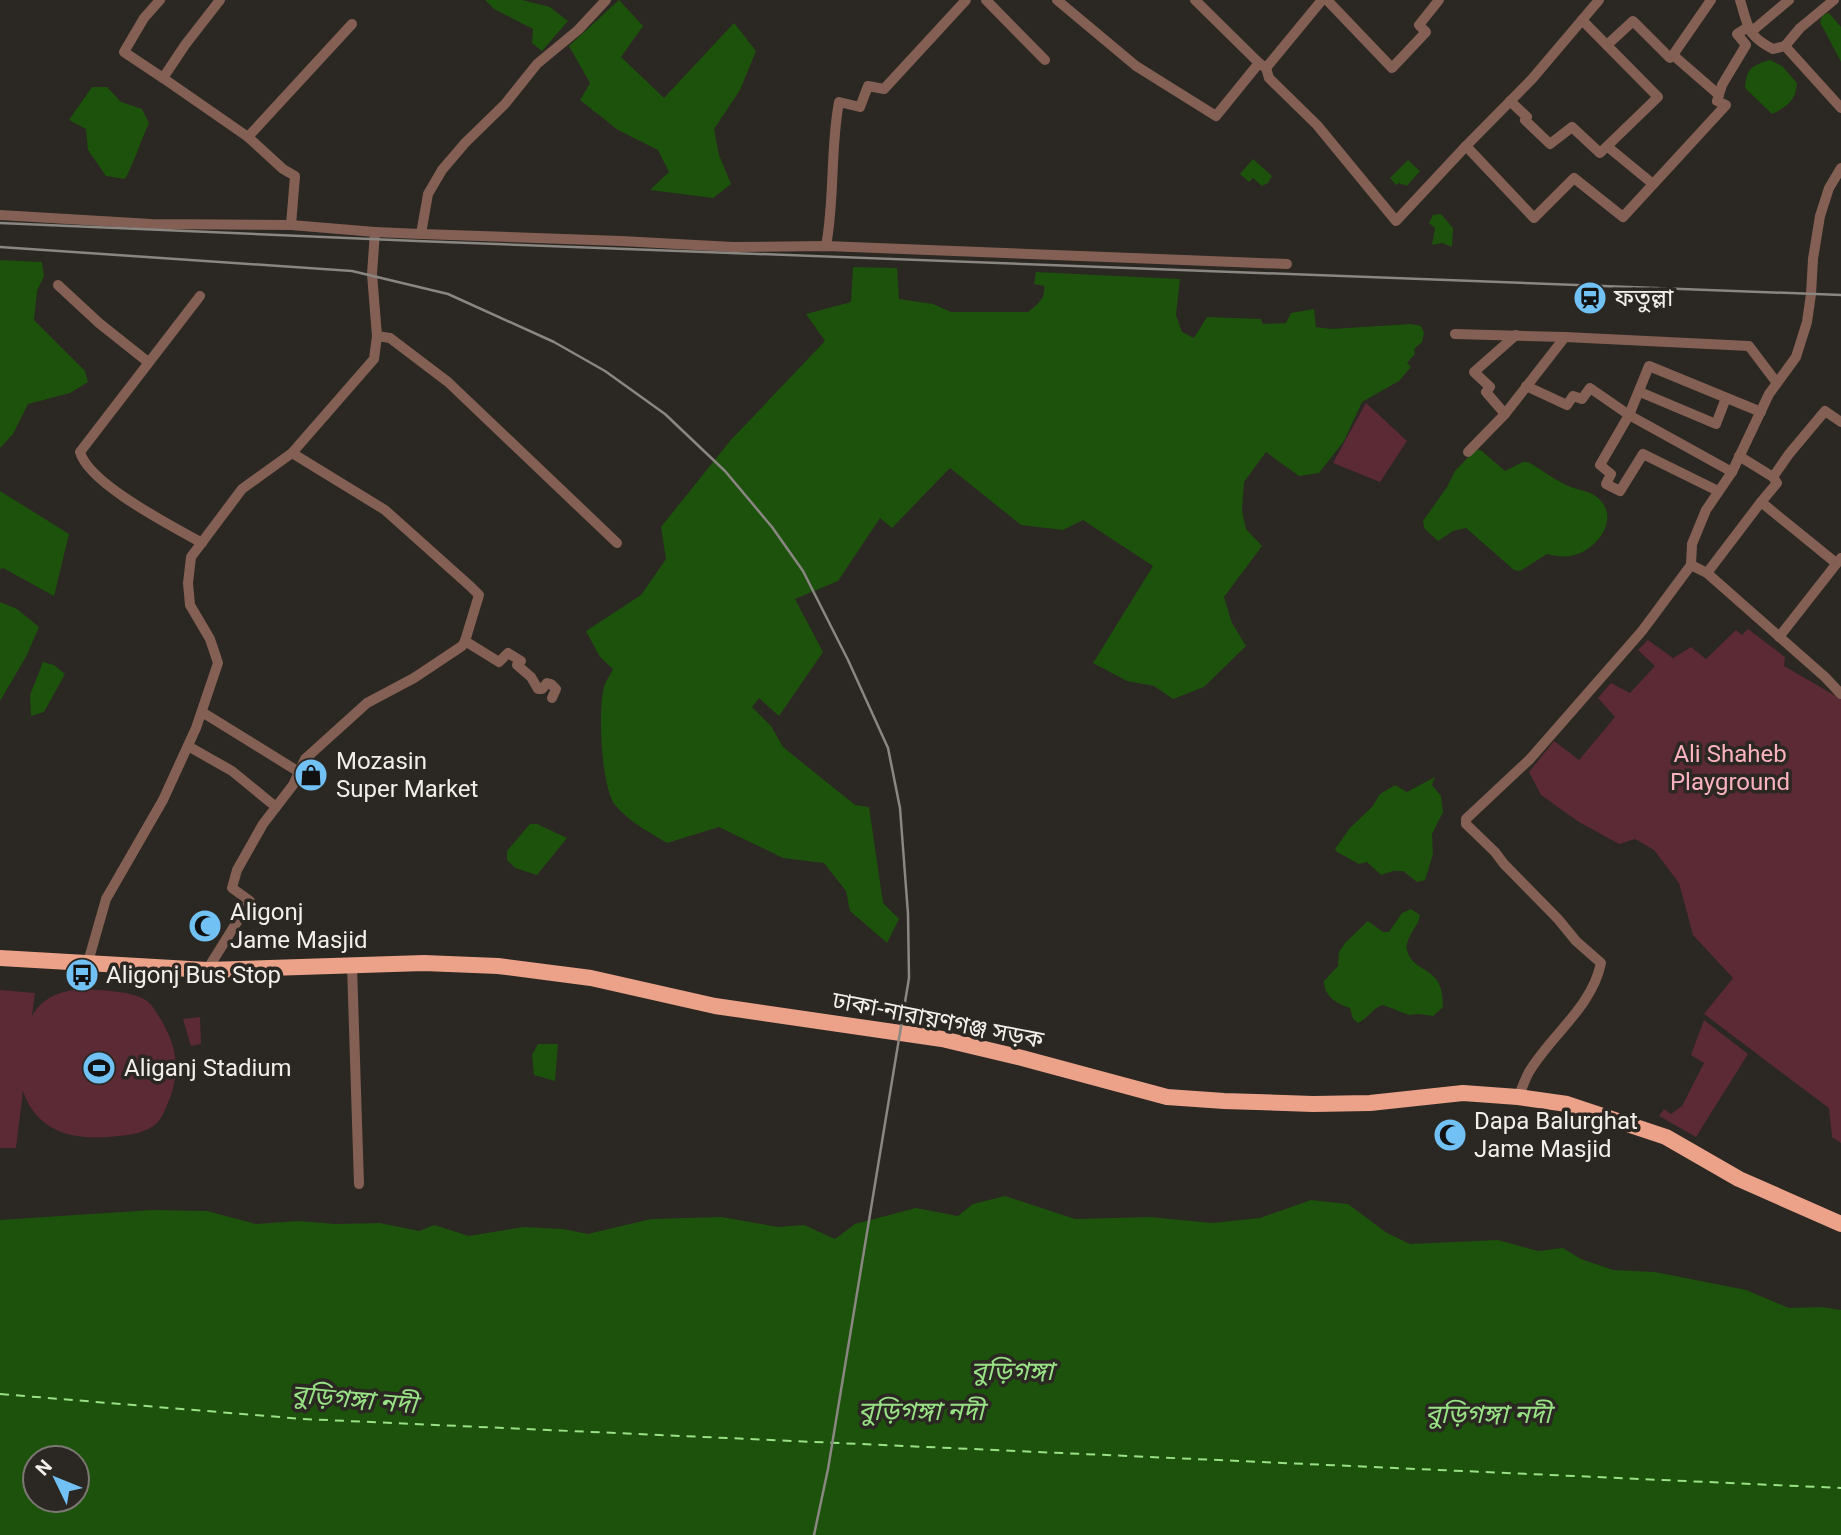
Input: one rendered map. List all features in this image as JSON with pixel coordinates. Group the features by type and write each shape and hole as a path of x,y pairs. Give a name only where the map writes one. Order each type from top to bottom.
{"highway":[{"name":"ঢাকা-নারায়ণগঞ্জ সড়ক","path":"0,958 207,970 424,963 498,966 591,978 715,1006 942,1040 1022,1058 1167,1097 1313,1104 1370,1103 1463,1093 1567,1104 1666,1137 1739,1179 1841,1224"}],"street":[{"path":"160,0 144,18 124,52 248,137 283,169 295,176 291,225"},
{"path":"163,78 184,45 220,0"},
{"path":"421,234 429,194 442,170 505,104 537,64 578,30 606,0"},
{"path":"826,246 831,217 833,155 839,102 860,107 869,86 884,89 966,0"},
{"path":"986,0 1045,60"},
{"path":"1057,0 1136,66 1216,116 1325,0 1392,68 1426,32 1419,25 1439,0"},
{"path":"1195,0 1317,125 1396,221 1510,101 1599,0"},
{"path":"1607,46 1633,21 1670,58 1711,0"},
{"path":"1740,0 1749,29 1757,41 1773,50 1785,46 1800,28 1834,0"},
{"path":"1466,146 1534,218 1574,178 1623,217 1726,105 1717,101 1722,85 1746,45 1737,34 1749,29 1789,0"},
{"path":"1510,101 1550,144 1572,127 1600,153 1658,97 1582,20"},
{"path":"248,137 352,24"},
{"path":"1785,46 1841,108"},
{"path":"1673,55 1719,95"},
{"path":"1608,147 1653,184"},
{"path":"1518,1097 1530,1072 1587,996 1601,964 1576,941 1465,822 1530,759 1637,638 1691,565 1692,544 1706,510 1732,472 1777,383 1796,357 1807,322 1820,216 1829,188 1841,169"},
{"path":"0,215 151,224 291,225 374,232 733,247 826,246 1286,264"},
{"path":"88,962 106,899 163,800 202,712 218,663 210,639 190,605 188,583 191,557 242,489 292,453 373,359 377,336 372,274 374,232"},
{"path":"58,285 99,323 148,362"},
{"path":"200,296 95,430 80,455 91,471 131,502 202,543"},
{"path":"1455,334 1749,346 1777,383"},
{"path":"1505,414 1486,392 1490,387 1474,372 1516,335"},
{"path":"377,336 390,338 448,382 617,543"},
{"path":"1468,452 1505,414 1564,337"},
{"path":"1718,491 1643,454 1619,491 1606,484 1611,474 1600,465 1629,415 1649,366 1761,412"},
{"path":"1527,386 1567,405 1573,396 1582,399 1590,388 1629,415 1732,472"},
{"path":"1640,392 1716,424 1726,398"},
{"path":"1773,477 1825,411 1841,422"},
{"path":"207,970 250,901 232,888 237,870 263,824 293,785 305,759 367,703 414,678 462,646 479,595 385,510 292,453"},
{"path":"1707,573 1777,482 1739,456"},
{"path":"1761,502 1839,561 1779,637"},
{"path":"1691,565 1707,573 1841,694"},
{"path":"465,641 499,662 508,653 514,656 521,661 517,665 538,689 542,689 547,683 551,684 556,690 552,698"},
{"path":"202,712 299,772"},
{"path":"188,746 232,771 276,807"},
{"path":"352,966 359,1184"}],"green space":[{"path":"1366,403 1407,441 1380,482 1333,463"},
{"name":"Ali Shaheb Playground","path":"1748,629 1785,657 1784,666 1841,699 1841,1143 1832,1137 1829,1108 1704,1014 1733,978 1693,935 1679,883 1654,850 1635,839 1619,844 1579,822 1541,795 1529,772 1554,741 1579,760 1615,717 1598,698 1611,683 1630,693 1655,666 1638,650 1648,640 1673,658 1691,647 1706,659 1736,630 1742,635"},
{"name":"Aliganj Stadium","path":"79,989 135,995 145,999 154,1009 170,1038 176,1066 170,1098 163,1113 154,1125 134,1134 75,1136 49,1126 30,1106 23,1091 16,1148 0,1148 0,990 35,993 32,1016 41,1004 52,996"},
{"path":"200,1017 201,1044 191,1046 183,1019"},
{"path":"1704,1020 1748,1054 1696,1137 1659,1116 1664,1109 1671,1114 1682,1106 1704,1063 1691,1055"}],"water":[{"path":"485,0 522,0 550,7 568,21 542,51 532,43 533,29 494,9"},
{"path":"619,0 643,26 621,57 664,98 734,23 756,51 740,90 714,129 719,155 731,184 713,198 650,190 669,172 658,150 618,130 580,100 590,83 569,46"},
{"path":"1829,13 1841,27 1841,62 1820,22 1823,15"},
{"path":"1770,60 1782,66 1797,83 1790,102 1772,114 1745,88 1751,69"},
{"path":"92,87 107,87 121,102 142,109 149,123 125,179 106,176 88,150 86,129 69,120"},
{"path":"1253,159 1272,176 1268,183 1262,186 1253,178 1249,182 1240,174"},
{"path":"1408,160 1420,171 1407,186 1399,183 1396,185 1390,178"},
{"path":"1441,214 1453,228 1452,247 1442,243 1432,245 1435,228 1429,223 1433,215"},
{"path":"0,260 42,262 44,276 37,291 34,320 85,371 88,382 70,393 28,404 13,434 0,448"},
{"path":"853,267 897,268 899,299 933,304 951,312 1028,312 1038,304 1044,294 1044,286 1034,284 1036,272 1180,279 1176,315 1182,332 1194,338 1207,317 1261,319 1263,324 1286,323 1291,313 1314,309 1316,327 1331,329 1411,324 1421,326 1424,333 1422,342 1414,349 1415,354 1407,363 1411,367 1399,381 1362,402 1344,441 1319,473 1299,476 1266,452 1244,482 1242,511 1246,529 1262,546 1224,597 1232,623 1246,646 1204,687 1173,699 1154,686 1127,681 1093,663 1153,566 1083,520 1063,530 1021,525 950,468 892,528 880,518 838,581 795,599 823,652 779,716 759,698 752,707 771,726 783,747 855,805 869,807 883,903 899,919 887,943 850,911 846,891 824,863 783,858 719,827 667,843 626,817 610,795 602,746 603,694 613,669 600,657 586,631 641,595 666,559 661,527 730,441 825,341 806,314 851,302"},
{"path":"1476,449 1505,471 1528,462 1556,480 1601,501 1607,518 1606,526 1597,541 1574,555 1547,554 1520,571 1514,570 1466,528 1453,531 1438,541 1424,528 1423,521 1455,471"},
{"path":"0,491 69,534 54,596 3,568 0,569"},
{"path":"0,602 17,609 39,627 27,655 0,701"},
{"path":"43,662 54,665 65,674 44,712 31,716 30,695"},
{"path":"1435,777 1432,785 1441,796 1443,812 1432,834 1433,854 1425,880 1417,882 1403,871 1381,875 1367,862 1359,864 1337,852 1335,849 1350,828 1372,807 1380,794 1395,785 1407,792"},
{"path":"530,824 537,824 567,838 537,875 515,868 507,860 507,851"},
{"path":"1411,909 1420,915 1408,941 1407,950 1416,964 1434,976 1439,983 1443,1007 1433,1016 1409,1015 1383,1005 1358,1023 1353,1019 1350,1008 1336,1002 1329,995 1324,981 1338,966 1339,952 1345,943 1368,921 1383,932 1389,932 1402,913"},
{"path":"538,1044 558,1044 555,1081 534,1075 532,1055"},
{"name":"বুড়িগঙ্গা","path":"1005,1196 1075,1219 1150,1217 1212,1223 1260,1218 1311,1200 1348,1204 1387,1233 1410,1244 1498,1240 1538,1251 1563,1248 1581,1259 1613,1270 1655,1272 1746,1290 1789,1308 1822,1307 1841,1310 1841,1535 0,1535 0,1220 152,1210 207,1211 256,1224 298,1221 380,1223 419,1231 434,1225 469,1236 524,1227 563,1229 588,1234 651,1219 721,1217 778,1227 804,1225 835,1239 855,1224 916,1208 958,1216 973,1204"}],"ferry route":[{"path":"0,1394 303,1419 1841,1488"}],"railway":[{"path":"0,223 1841,295"},
{"path":"0,247 352,271 448,294 554,342 605,371 665,414 725,471 772,527 803,571 888,748 900,808 908,914 909,978 828,1469 814,1535"}],"place":[{"name":"ফতুল্লা","path":"1590,298"},
{"name":"Mozasin Super Market","path":"311,775"},
{"name":"Aligonj Jame Masjid","path":"205,926"},
{"name":"Aligonj Bus Stop","path":"82,975"},
{"name":"Aliganj Stadium","path":"99,1068"},
{"name":"Dapa Balurghat Jame Masjid","path":"1450,1135"}],"water label":[{"name":"বুড়িগঙ্গা নদী","path":"354,1399"},
{"name":"বুড়িগঙ্গা নদী","path":"921,1411"},
{"name":"বুড়িগঙ্গা নদী","path":"1488,1414"}]}
